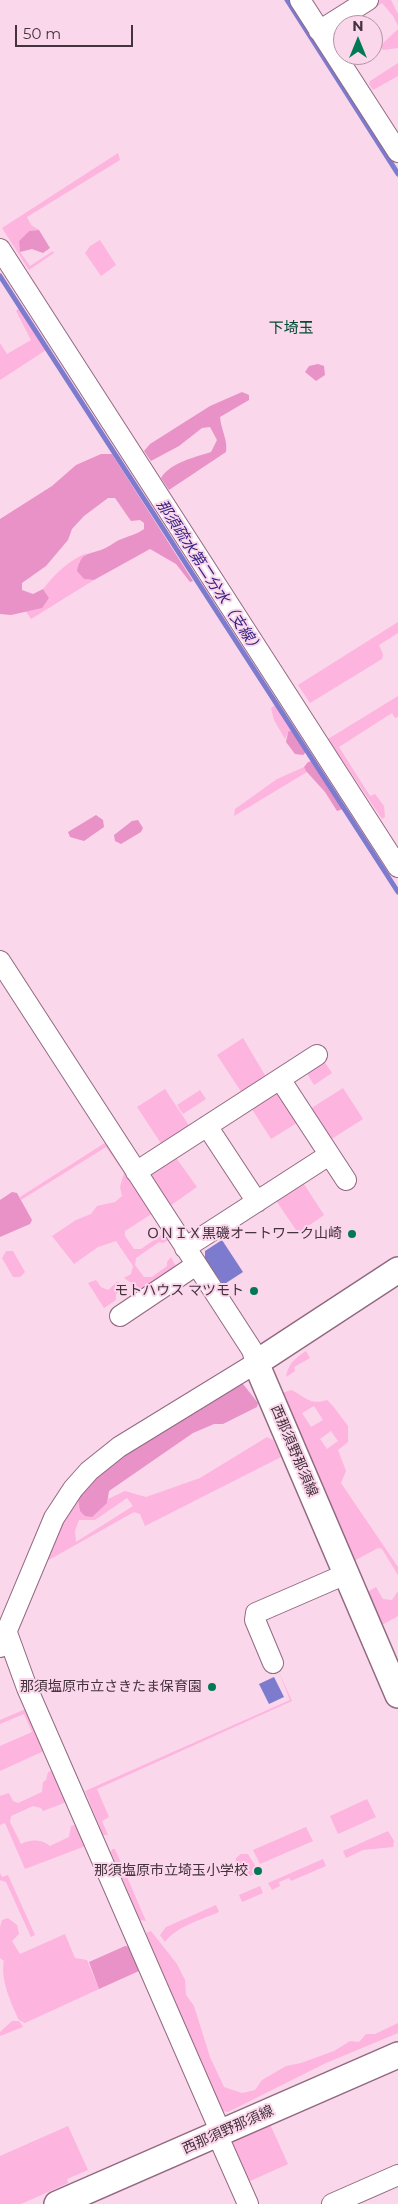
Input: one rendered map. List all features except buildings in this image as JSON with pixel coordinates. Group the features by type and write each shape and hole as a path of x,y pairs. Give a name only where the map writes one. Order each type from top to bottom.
{"main road":[{"path":"256,1363 398,1270"},
{"name":"西那須野那須線","path":"256,1363 398,1695"},
{"name":"西那須野那須線","path":"58,2204 398,2055"}],"street":[{"path":"300,0 398,152"},
{"path":"320,30 368,0"},
{"path":"0,249 398,867"},
{"path":"0,961 252,1350 256,1363 119,1447 78,1483 54,1518 4,1640 27,1688 248,2204"},
{"path":"136,1172 317,1054"},
{"path":"280,1078 346,1180"},
{"path":"208,1126 257,1202"},
{"path":"120,1316 257,1202 330,1154"},
{"path":"274,1663 255,1620 256,1613 346,1574"},
{"path":"332,2204 372,2196 398,2175"}],"shaded area":[{"path":"378,0 391,0 398,14 398,26 393,16 382,3 365,15 355,15"},
{"path":"398,29 398,48 383,50 383,43"},
{"path":"398,63 398,76 373,90 369,84 370,81"},
{"path":"118,153 120,160 27,217 31,225 39,230 29,231 19,241 20,252 30,266 53,251 54,253 29,270 2,228"},
{"path":"39,230 50,248 43,253 32,249 20,252 19,241 29,231"},
{"path":"100,240 116,265 101,276 85,253 90,246"},
{"path":"19,308 46,350 0,380 0,343 7,354 31,340 16,311"},
{"path":"318,364 324,366 325,375 316,381 305,372 309,366"},
{"path":"242,392 249,395 249,400 220,417 226,443 226,452 169,490 161,478 170,468 183,461 211,452 217,440 210,427 202,428 179,446 151,461 144,451 150,444 210,406"},
{"path":"101,454 112,454 193,581 190,582 176,564 150,549 94,580 84,579 77,571 82,558 144,529 144,523 140,520 131,521 115,498 108,498 84,516 72,529 68,540 46,566 22,583 22,590 33,594 43,589 49,598 42,608 11,615 0,614 0,519 52,486 76,465"},
{"path":"87,553 79,562 84,579 94,580 31,619 25,610 32,610 49,598 43,589 48,583 68,564"},
{"path":"398,622 398,633 379,645 383,654 382,659 310,703 298,685"},
{"path":"398,696 398,717 395,718 392,713 339,747 370,796 375,794 384,806 385,817 382,819 328,739"},
{"path":"275,705 292,730 288,732 285,739 274,720 271,708"},
{"path":"292,730 306,752 303,755 295,754 286,742 288,732"},
{"path":"312,761 343,809 337,811 325,792 306,771 304,767 308,762"},
{"path":"304,767 307,772 234,816 235,809 277,779"},
{"path":"96,815 103,820 104,827 84,841 70,837 68,832"},
{"path":"138,820 143,828 141,832 121,844 115,841 114,835 132,821"},
{"path":"243,1038 266,1077 242,1093 217,1055"},
{"path":"322,1058 332,1073 314,1085 305,1070"},
{"path":"343,1088 363,1119 330,1140 310,1109"},
{"path":"165,1089 190,1127 162,1145 137,1107"},
{"path":"200,1090 206,1099 183,1114 177,1105"},
{"path":"274,1091 284,1094 300,1121 271,1139 250,1106"},
{"path":"108,1141 156,1211 125,1231 125,1236 134,1249 141,1249 167,1231 169,1240 163,1243 159,1242 136,1258 135,1265 144,1277 152,1277 167,1266 167,1262 171,1257 177,1269 142,1290 124,1278 131,1274 133,1266 116,1241 98,1247 74,1264 52,1236 76,1220 91,1214 97,1206 115,1202 122,1196 120,1187 124,1173 106,1147 21,1200 20,1197"},
{"path":"174,1155 197,1187 167,1208 149,1182 152,1171"},
{"path":"302,1181 324,1215 298,1233 275,1199"},
{"path":"12,1192 17,1193 32,1220 30,1224 0,1237 0,1200"},
{"path":"222,1240 243,1272 223,1285 205,1259 205,1251"},
{"path":"6,1251 13,1251 25,1272 20,1277 13,1277 2,1258"},
{"path":"96,1280 101,1287 108,1290 117,1282 128,1286 116,1294 116,1300 104,1308 88,1283"},
{"path":"306,1351 310,1358 294,1367 295,1371 286,1377 288,1368"},
{"path":"233,1383 243,1384 258,1403 257,1407 223,1424 214,1424 193,1433 109,1491 107,1503 92,1517 85,1516 80,1511 78,1498 107,1461"},
{"path":"291,1390 311,1401 321,1402 327,1400 348,1426 348,1442 338,1450 346,1471 341,1483 398,1567 398,1575 382,1549 378,1548 352,1562 282,1393","holes":["314,1406 323,1420 311,1427 302,1413","331,1431 338,1441 327,1449 320,1439"]},
{"path":"267,1437 273,1440 281,1457 145,1526 140,1514 134,1512 47,1561 62,1522 78,1498 107,1503 108,1499 125,1491 146,1497 200,1478","holes":["127,1498 133,1506 76,1542 75,1531 79,1520 95,1520"]},
{"path":"376,1587 383,1599 392,1600 398,1591 398,1616 380,1626 364,1594"},
{"path":"278,1670 292,1701 97,1789 109,1817 102,1821 108,1835 103,1835 85,1791 290,1700"},
{"path":"274,1677 284,1697 269,1704 259,1684"},
{"path":"28,1708 46,1750 0,1771 0,1746 32,1732 24,1714 0,1724 0,1720"},
{"path":"53,1770 69,1801 43,1811 41,1808 33,1806 11,1816 10,1822 21,1844 36,1840 50,1846 69,1837 71,1826 78,1824 88,1845 25,1869 5,1823 0,1825 0,1796 9,1793 13,1801 18,1803 42,1792 43,1782 46,1780 48,1772"},
{"path":"367,1799 376,1817 338,1834 330,1816"},
{"path":"306,1827 313,1841 260,1864 253,1850"},
{"path":"388,1831 394,1841 393,1847 363,1850 346,1858 343,1851"},
{"path":"112,1849 115,1849 146,1921 140,1920 111,1852"},
{"path":"241,1854 248,1854 256,1867 257,1873 246,1878 241,1875 236,1867 236,1858"},
{"path":"323,1859 326,1866 291,1881 289,1878 279,1882 280,1886 272,1890 268,1883"},
{"path":"0,1873 2,1877 8,1875 35,1935 31,1937 6,1882 0,1880"},
{"path":"260,1886 263,1893 242,1902 239,1895"},
{"path":"216,1905 219,1912 183,1928 170,1936 165,1942 160,1935 166,1927"},
{"path":"8,1918 17,1925 19,1934 12,1941 20,1954 65,1934 75,1958 87,1960 99,1989 25,2023 19,2020 5,1983 4,1961 0,1958 0,1927 2,1920"},
{"path":"151,1931 177,1964 185,1980 186,1995 194,2006 210,2057 224,2087 242,2093 255,2090 262,2080 286,2066 301,2063 334,2051 350,2041 359,2042 366,2034 375,2034 398,2023 398,2033 326,2063 228,2112 222,2111 146,1933"},
{"path":"125,1946 130,1947 139,1971 99,1989 89,1962"},
{"path":"12,2021 19,2021 23,2027 0,2036 0,2032"},
{"path":"269,2122 288,2164 248,2182 230,2144 232,2139"},
{"path":"68,2126 88,2170 67,2179 68,2183 21,2204 0,2204 0,2156"}],"waterway":[{"name":"那須疏水第二分水（支線）","path":"287,0 398,174"},
{"name":"那須疏水第二分水（支線）","path":"0,276 398,892"}],"place":[{"name":"ＯＮＩＸ黒磯オートワーク山崎","path":"352,1234"},
{"name":"モトハウス マツモト","path":"254,1291"},
{"name":"那須塩原市立さきたま保育園","path":"212,1687"},
{"name":"那須塩原市立埼玉小学校","path":"258,1871"}],"district":[{"name":"下埼玉","path":"291,329"}]}
